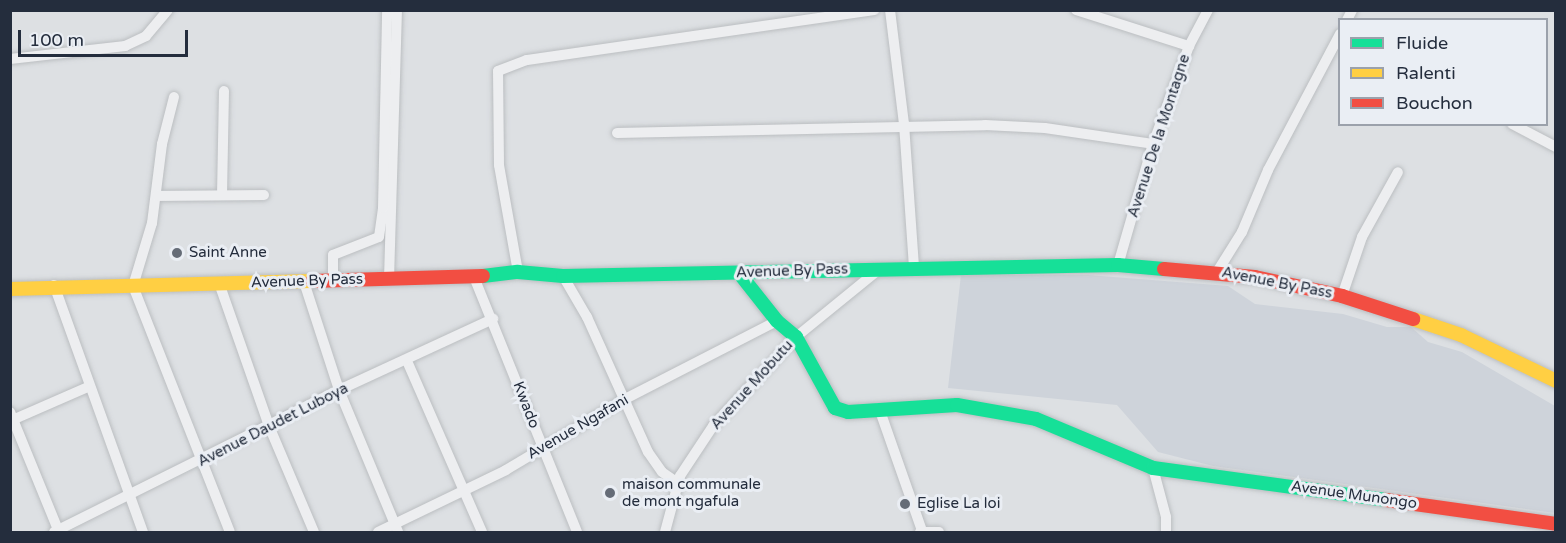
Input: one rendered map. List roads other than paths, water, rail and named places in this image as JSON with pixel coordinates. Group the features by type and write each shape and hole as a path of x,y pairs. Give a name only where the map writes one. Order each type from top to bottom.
{"main road":[{"name":"Avenue By Pass","path":"10,289 54,285 134,286 474,277 518,272 563,276 1118,265 1217,272 1342,296 1461,334 1556,381"},
{"path":"739,273 777,321 796,337"},
{"name":"Avenue Munongo","path":"796,337 824,394 835,408 848,411 957,405 1036,419 1153,468 1556,524"}],"street":[{"path":"10,59 125,46 146,36 168,10"},
{"path":"333,280 333,255 379,237 383,208 387,10"},
{"path":"389,279 397,10"},
{"path":"518,272 499,165 498,71 527,60 843,12 874,10"},
{"path":"890,10 904,124 914,268"},
{"path":"1076,10 1189,46"},
{"name":"Avenue De la Montagne","path":"1118,265 1153,144 1189,46 1208,10"},
{"path":"1217,272 1242,232 1268,170 1338,36"},
{"path":"222,195 224,91"},
{"path":"174,97 162,144 157,196 134,286 230,532"},
{"path":"617,133 904,124 1045,128 1153,144"},
{"path":"1516,126 1556,147"},
{"path":"1342,296 1362,237 1398,172"},
{"path":"157,196 264,195"},
{"name":"Avenue Mobutu","path":"665,532 678,483 714,426 796,337 880,268"},
{"path":"563,276 625,399 648,452 662,472 678,483"},
{"name":"Kwado","path":"474,277 493,319 577,532"},
{"path":"304,282 339,390 396,529"},
{"path":"219,283 269,426 314,532"},
{"path":"54,285 88,387 143,532"},
{"name":"Avenue Daudet Luboya","path":"57,532 339,390 407,361 493,319"},
{"name":"Avenue Ngafani","path":"378,532 396,529 463,489 506,470 625,399 777,321"},
{"path":"407,361 482,532"},
{"path":"57,532 12,417 88,387"},
{"path":"879,408 921,532 939,532"},
{"path":"1153,468 1166,517 1166,532"}],"place":[{"name":"Saint Anne","path":"177,253"},
{"name":"maison communale de mont ngafula","path":"610,493"},
{"name":"Eglise La loi","path":"905,504"}]}
